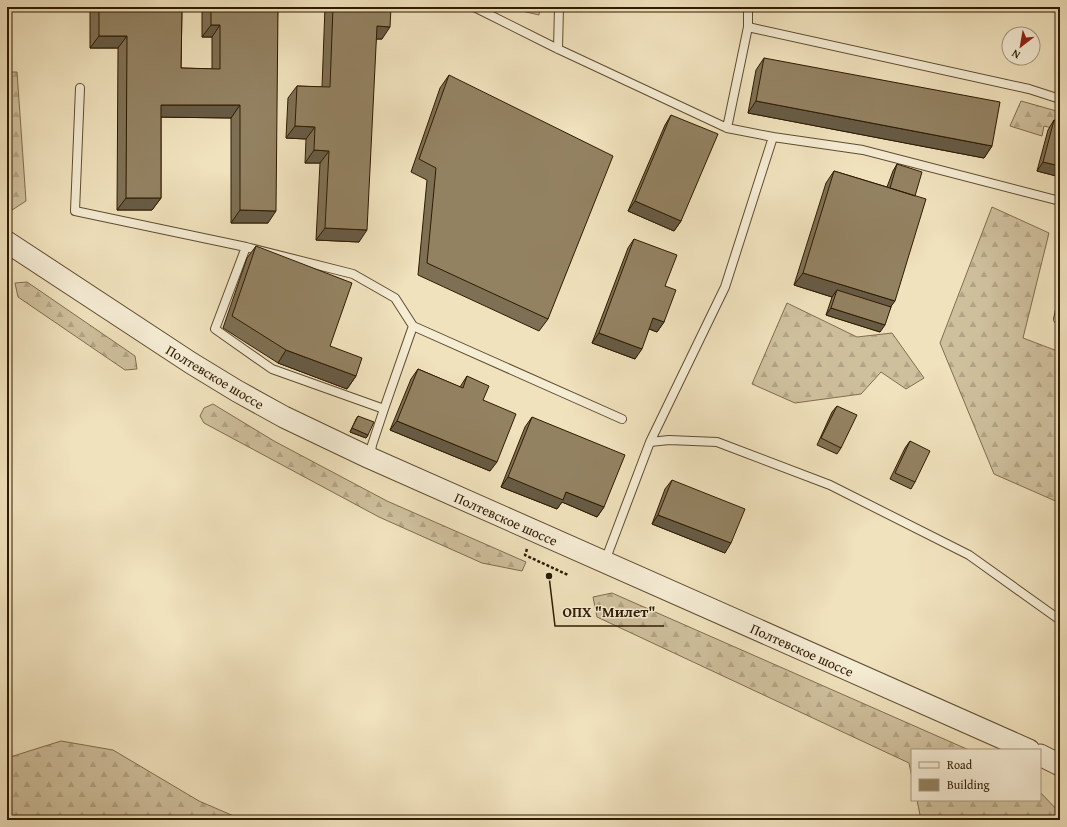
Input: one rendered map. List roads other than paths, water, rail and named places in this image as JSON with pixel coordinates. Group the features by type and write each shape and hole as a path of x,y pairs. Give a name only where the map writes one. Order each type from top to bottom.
{"street":[{"name":"Полтевское шоссе","path":"7,242 178,355 237,391 284,417 370,458 1027,749"},
{"path":"1041,756 1060,765"}],"lane":[{"path":"474,7 558,49 727,128 773,137 863,150 1060,201"},
{"path":"558,49 559,7"},
{"path":"727,128 748,28 748,7"},
{"path":"748,28 1029,89 1060,99"},
{"path":"80,88 75,211 246,247 354,274 394,298 413,326 622,419"},
{"path":"604,562 650,442 725,286 773,137"},
{"path":"246,247 215,329 272,369 384,409"},
{"path":"1058,319 1060,310"},
{"path":"370,458 372,445 413,326"},
{"path":"650,442 669,440 717,442 830,485 969,555 1060,620"}],"place":[{"name":"ОПХ \"Милет\"","path":"549,576"}]}
